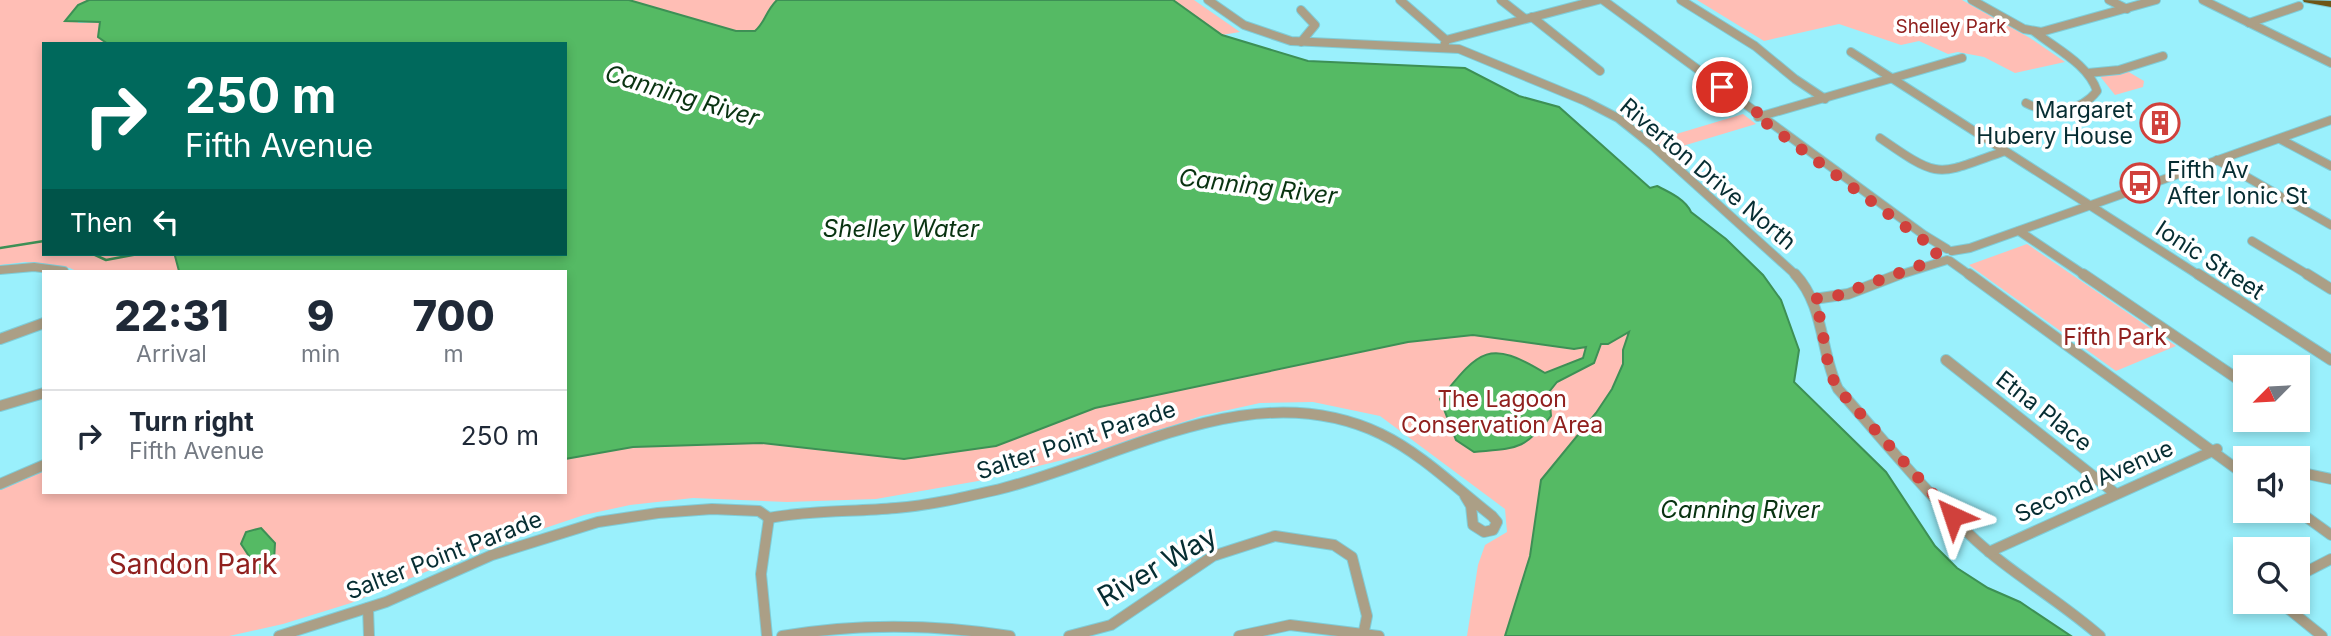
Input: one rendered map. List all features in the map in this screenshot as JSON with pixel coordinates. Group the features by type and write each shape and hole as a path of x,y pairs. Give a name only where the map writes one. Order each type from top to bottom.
{"highway":[{"path":"2304,3 2331,4"}],"street":[{"name":"Riverton Drive North","path":"1208,0 1244,25 1270,35 1301,42 1445,43 1485,58 1618,118 1784,263 1814,299"},
{"path":"1400,0 1445,43 1599,0 2233,461"},
{"path":"1501,0 1600,71"},
{"path":"1681,0 1755,46 1795,79 1825,99"},
{"path":"1972,0 2024,29 2035,32 2048,31 2156,0"},
{"path":"2109,0 2127,9"},
{"path":"2203,0 2331,63"},
{"path":"2249,23 2304,3"},
{"path":"1301,10 1315,25 1301,42"},
{"path":"2026,103 2048,111 2087,101 2097,91 2096,83 2088,73 2035,32"},
{"name":"Ionic Street","path":"1851,52 2331,360"},
{"path":"2088,73 2119,70 2163,56"},
{"path":"1760,117 1962,58"},
{"path":"2100,636 2068,608 1989,552 1969,534 1838,389 1828,367 1820,315 1814,299 1836,296 2331,120"},
{"path":"1881,138 1925,168 1936,172 1945,172 2005,151"},
{"path":"2280,139 2331,166"},
{"path":"2217,160 2331,225"},
{"path":"2019,231 2233,376"},
{"path":"2252,241 2331,289"},
{"path":"0,270 34,267 56,270"},
{"path":"0,339 42,324"},
{"name":"Etna Place","path":"1946,360 2116,494"},
{"path":"0,406 42,394"},
{"name":"Salter Point Parade","path":"279,636 368,608 492,555 598,522 657,513 712,509 759,511 769,518 794,513 897,508 965,497 1041,478 1230,414 1282,409 1332,415 1375,431 1404,448 1465,496"},
{"name":"Second Avenue","path":"1989,552 2215,450"},
{"path":"0,484 42,466"},
{"path":"2310,475 2331,479"},
{"path":"764,635 761,574 769,518"},
{"path":"2310,520 2331,535"},
{"name":"River Way","path":"1069,636 1111,625 1213,556 1275,536 1334,545 1352,557 1367,616 1364,635"},
{"path":"2310,570 2331,559"},
{"path":"368,608 369,636"},
{"path":"2295,614 2322,636"},
{"path":"782,636 878,625 932,625 1010,636"},
{"path":"1239,636 1290,625 1379,636"}],"green space":[{"path":"0,0 89,0 78,5 78,23 100,22 98,37 105,42 42,42 42,256 177,256 179,270 74,270 25,262 0,265"},
{"path":"629,0 777,0 755,31 736,31"},
{"path":"1173,0 1194,0 1240,32 1222,35"},
{"name":"Shelley Park","path":"1697,0 1962,0 2030,38 2065,62 2015,73 1984,57 1958,52 1948,54 1919,41 1901,45 1839,24 1764,41"},
{"path":"2127,71 2144,81 2143,87 2115,95 2099,75"},
{"path":"1743,114 1756,124 1666,151 1653,141"},
{"name":"Fifth Park","path":"2027,244 2176,346 2116,371 1969,265"},
{"path":"1629,331 1623,350 1623,364 1612,389 1596,413 1541,480 1530,556 1505,636 1467,636 1478,565 1485,545 1507,532 1505,509 1380,416 1313,402 1260,403 1201,416 1095,452 978,481 876,499 787,502 693,498 630,505 584,515 471,553 351,603 283,624 229,636 0,636 0,490 42,470 42,494 567,494 567,459 632,447 761,443 904,459 996,446 1094,408 1408,342 1473,335 1574,349 1608,344"}],"water":[{"name":"Shelley Water","path":"89,0 629,0 736,31 755,31 777,0 1173,0 1222,35 1308,61 1465,68 1519,96 1559,107 1650,188 1657,186 1676,196 1691,212 1726,239 1763,275 1781,300 1799,350 1794,382 1886,472 1935,546 1957,568 1988,588 2020,602 2071,636 1505,636 1530,556 1541,480 1596,413 1612,389 1623,364 1623,350 1629,332 1608,344 1601,344 1594,363 1557,382 1549,392 1551,416 1533,436 1518,446 1500,450 1474,452 1456,440 1440,399 1453,383 1475,360 1486,355 1497,353 1510,356 1545,373 1583,358 1586,347 1574,349 1473,335 1408,342 1095,408 996,446 904,459 761,443 633,447 567,459 567,270 179,270 175,256 567,256 567,42 105,42 98,37 100,22 65,21 78,5"},
{"path":"261,528 275,543 274,561 260,573 241,544 246,532"}],"waterway":[{"path":"0,248 42,241"},
{"path":"97,256 106,260 127,256"}],"place":[{"name":"Margaret Hubery House","path":"2160,123"},
{"name":"Fifth Av After Ionic St","path":"2140,183"}],"route":[{"path":"1722,87 1762,116 1758,117 1938,251 1929,262 1836,296 1814,299 1820,315 1828,367 1838,389 1953,516"}],"water label":[{"name":"Canning River","path":"682,96"},
{"name":"Canning River","path":"1258,187"},
{"name":"Canning River","path":"1740,510"}],"park label":[{"name":"The Lagoon Conservation Area","path":"1502,412"},
{"name":"Sandon Park","path":"193,564"}]}
